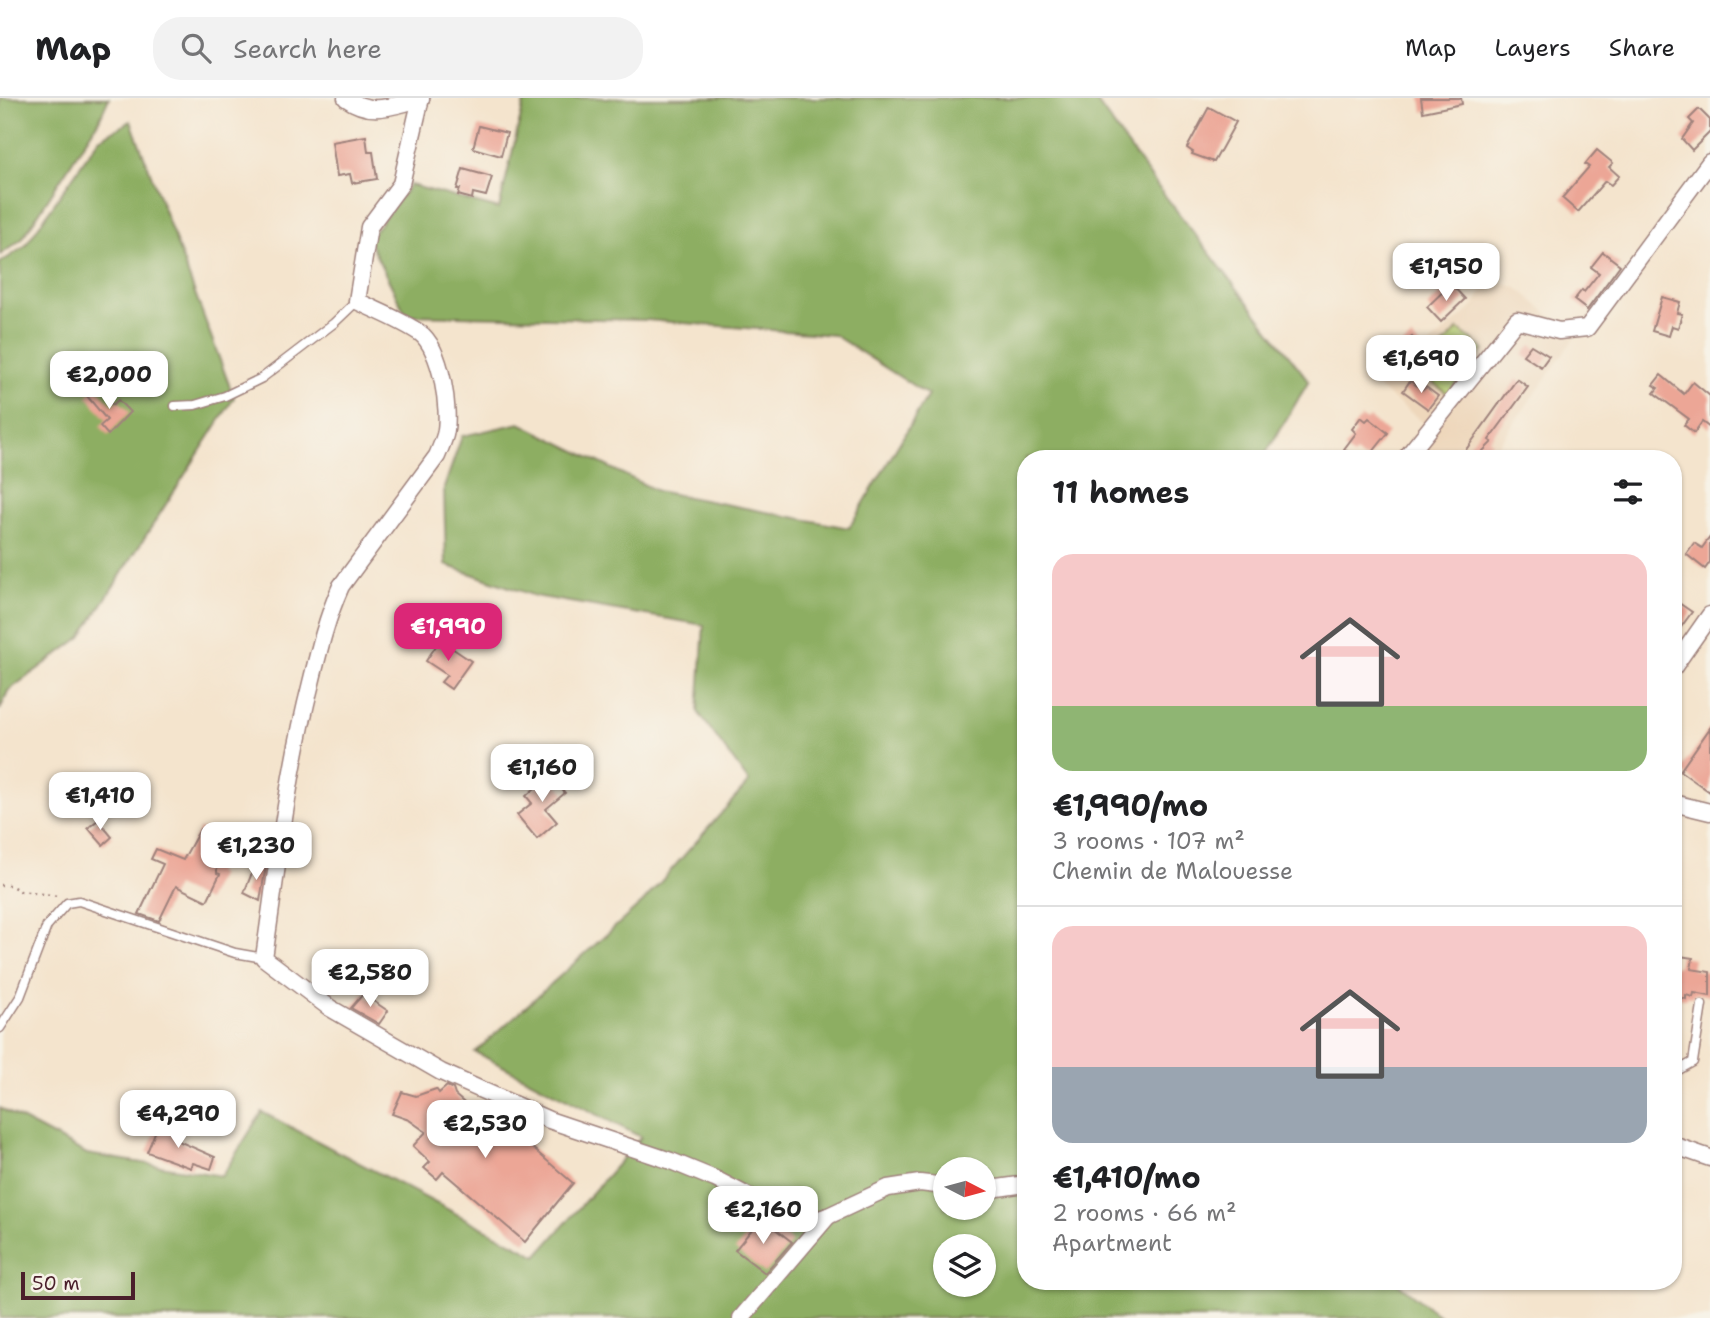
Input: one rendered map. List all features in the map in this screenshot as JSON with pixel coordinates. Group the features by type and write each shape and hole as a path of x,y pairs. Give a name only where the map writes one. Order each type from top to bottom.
{"street":[{"path":"346,98 356,106 373,110 421,98 401,184 369,228 357,301 422,334 434,353 442,377 445,434 437,456 341,586 331,608 302,719 284,813 264,958 330,1008 441,1072 549,1121 671,1161 715,1179 776,1211 816,1220 888,1188 920,1183 933,1185"},
{"path":"1412,450 1517,320 1559,331 1587,328 1710,162"},
{"path":"1682,655 1710,615"},
{"path":"1682,805 1710,812"},
{"path":"1682,1148 1710,1158"},
{"path":"996,1188 1017,1185"},
{"path":"741,1318 828,1216"}],"lane":[{"path":"175,405 195,405 225,396 262,378 334,323 357,301"},
{"path":"0,1028 20,997 47,926 67,903 79,901 235,953 264,958"},
{"path":"1682,1068 1693,1062 1702,1005"}],"path":[{"path":"0,885 79,901"}],"shaded area":[{"path":"1489,277 1519,289 1575,337 1495,450 1429,450 1417,439 1428,426 1379,388 1475,305"}],"green space":[{"path":"0,98 109,98 99,120 22,239 0,255"},
{"path":"525,98 1094,98 1152,179 1309,381 1268,450 1017,450 1017,1290 1406,1290 1442,1318 0,1318 0,1108 87,1154 222,1176 262,1112 537,1256 641,1137 475,1052 643,902 749,782 698,712 704,625 535,596 446,565 444,488 462,436 520,423 657,491 849,528 928,395 834,335 646,320 406,315 368,239 410,185 499,209"},
{"path":"131,121 234,398 81,637 8,691 0,710 0,263 25,246 99,139"},
{"path":"1458,329 1484,350 1448,394 1419,372"}],"building":[{"path":"1421,98 1461,98 1462,104 1423,112"},
{"path":"1209,107 1236,122 1214,162 1192,154 1187,148"},
{"path":"1699,109 1710,120 1710,132 1692,150 1682,139 1693,123 1689,119"},
{"path":"479,126 507,133 501,156 473,148"},
{"path":"366,136 368,152 373,152 377,179 352,183 350,174 337,176 332,142"},
{"path":"1597,150 1613,163 1609,167 1619,176 1611,185 1605,181 1578,212 1562,198 1589,167 1585,164"},
{"path":"463,169 492,177 486,196 473,193 472,199 458,195 460,189 457,189"},
{"path":"1603,252 1620,265 1587,310 1574,300 1599,273 1591,267"},
{"path":"1451,284 1465,299 1441,322 1427,307"},
{"path":"1662,297 1680,302 1677,313 1682,314 1678,328 1672,326 1669,336 1652,331"},
{"path":"1412,337 1420,347 1395,369 1386,359"},
{"path":"1531,345 1549,356 1541,367 1523,355"},
{"path":"1661,375 1684,394 1693,382 1710,396 1710,428 1702,422 1694,433 1684,425 1689,419 1654,393 1658,388 1653,385"},
{"path":"1517,379 1528,387 1489,440 1492,442 1484,450 1466,450"},
{"path":"1410,381 1423,390 1426,387 1438,396 1428,409 1403,391"},
{"path":"96,388 113,405 118,400 130,412 108,435 100,426 107,420 87,396"},
{"path":"1361,417 1366,421 1369,418 1388,433 1374,450 1345,450 1356,433 1352,429"},
{"path":"1710,537 1710,562 1705,569 1686,554 1694,543 1702,548"},
{"path":"1682,605 1692,612 1682,626"},
{"path":"440,640 471,661 451,689 441,682 447,675 426,661"},
{"path":"1710,728 1710,792 1682,772 1682,768"},
{"path":"549,764 559,777 555,781 565,793 546,809 557,822 537,839 517,815 532,803 526,796 545,779 539,772"},
{"path":"98,820 112,837 103,845 88,828"},
{"path":"200,829 230,845 217,869 220,874 207,901 176,886 159,921 139,914 163,864 151,859 156,849 183,860"},
{"path":"256,863 266,866 260,901 244,893"},
{"path":"1682,956 1693,958 1691,969 1710,972 1710,996 1694,993 1693,997 1686,995 1686,999 1682,998"},
{"path":"363,994 388,1011 379,1024 351,1008"},
{"path":"447,1086 493,1128 502,1118 512,1125 509,1128 573,1183 525,1242 443,1172 437,1179 424,1168 430,1162 413,1146 426,1132 409,1120 392,1114 402,1092 416,1096 436,1089 439,1093"},
{"path":"158,1125 178,1133 176,1140 215,1157 211,1169 193,1163 191,1168 147,1152"},
{"path":"761,1218 792,1242 765,1273 735,1250"}]}
